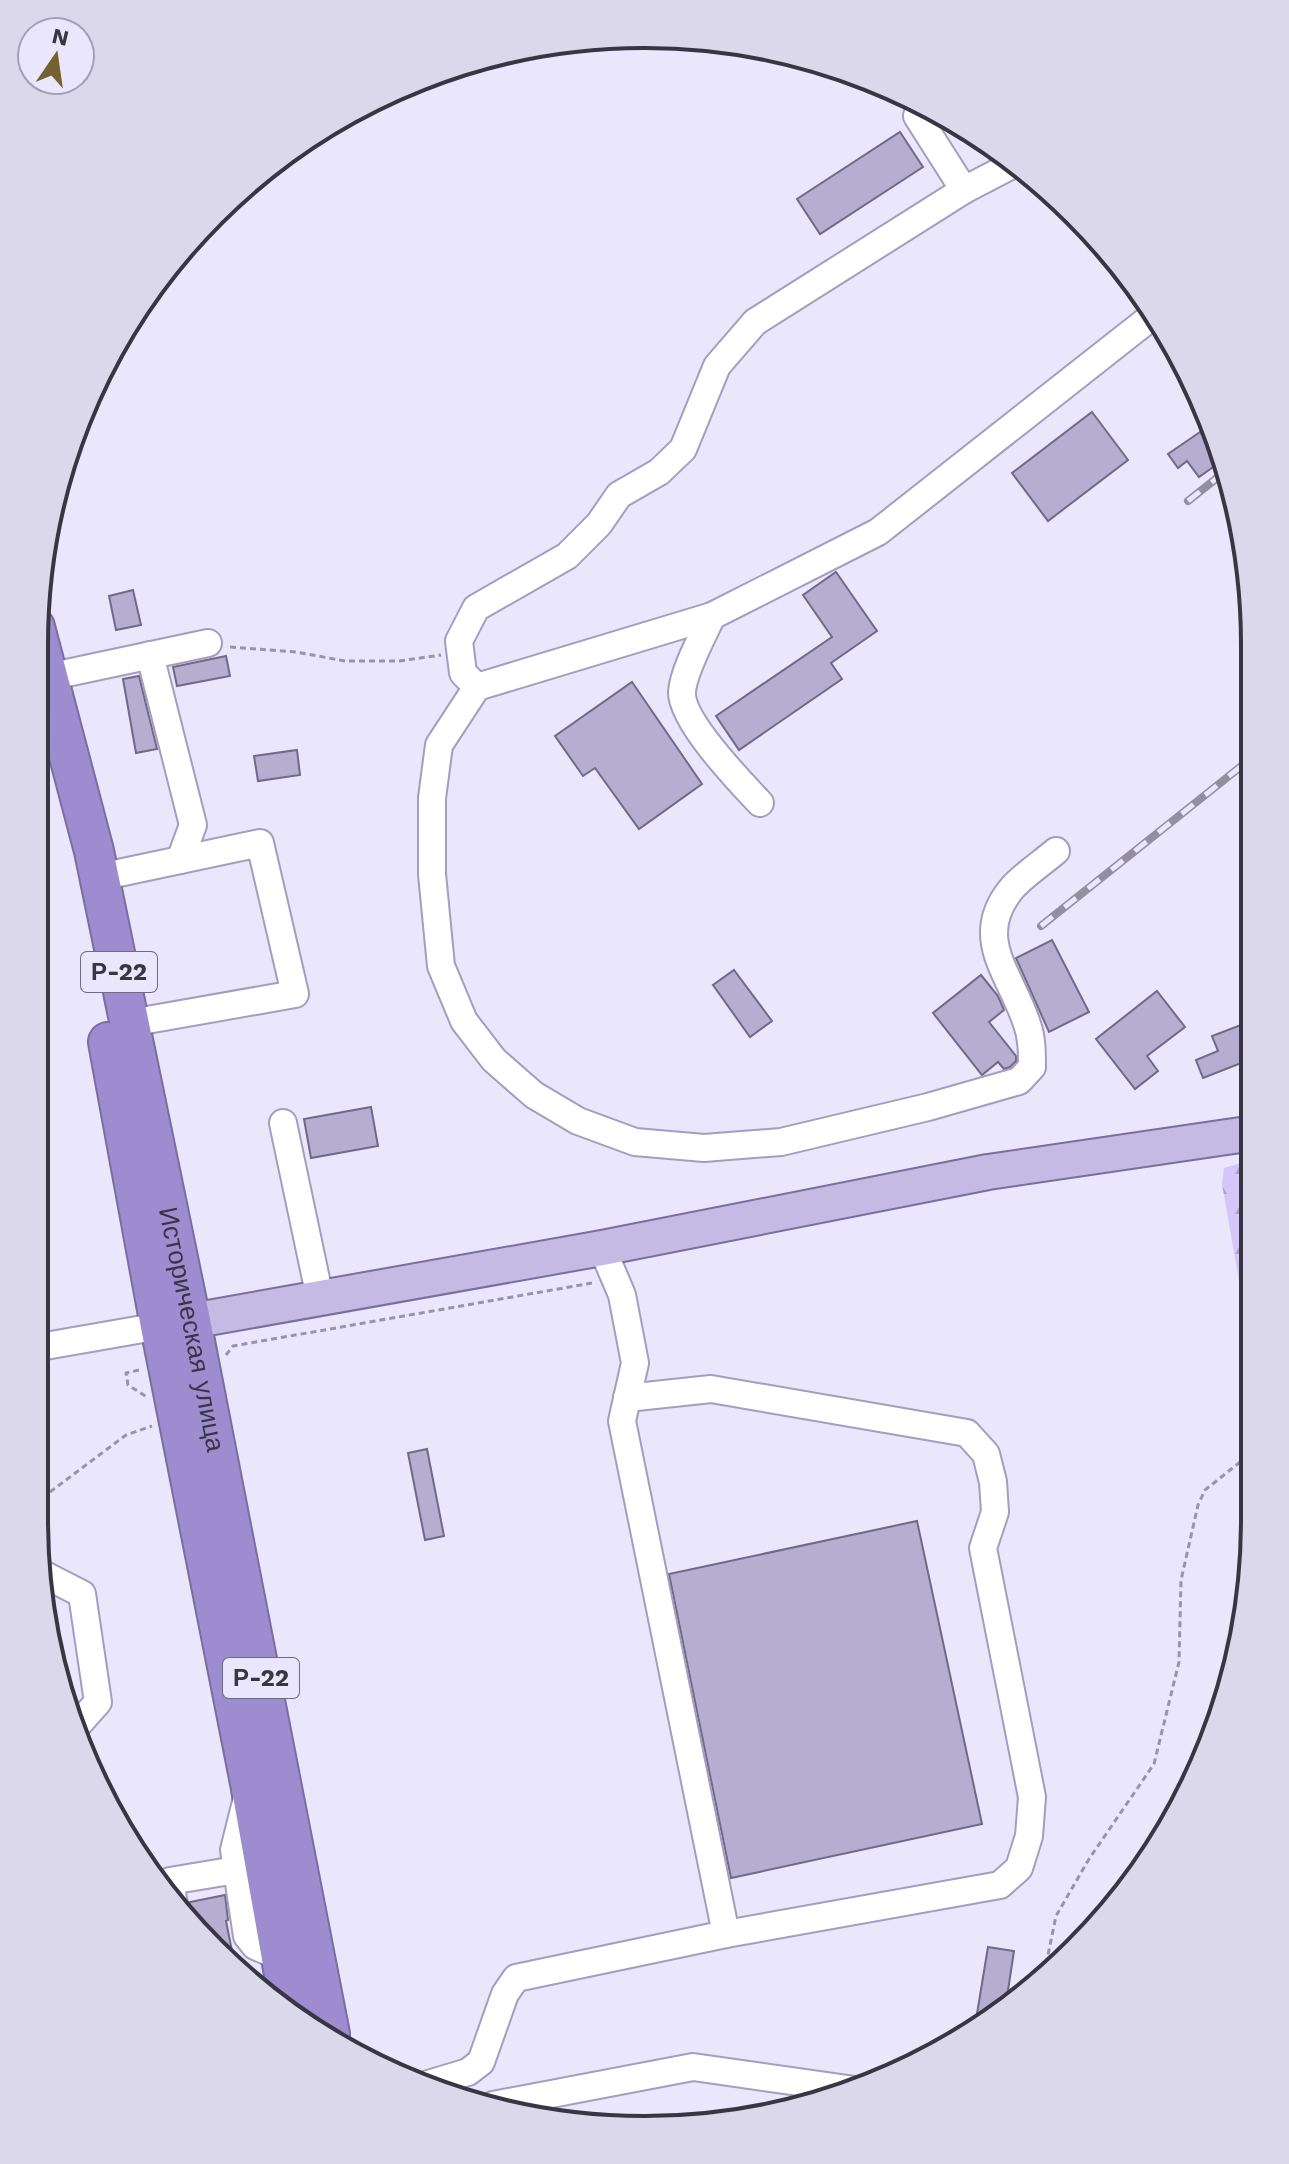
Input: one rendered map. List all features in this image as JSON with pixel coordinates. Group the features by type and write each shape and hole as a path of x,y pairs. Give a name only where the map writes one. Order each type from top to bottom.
{"highway":[{"name":"Историческая улица","path":"48,677 100,877 130,1023 285,1996"},
{"name":"Историческая улица","path":"48,770 73,860 176,1324"},
{"name":"Историческая улица","path":"183,1362 328,2024"}],"main road":[{"path":"176,1324 602,1248 988,1172 1241,1135"}],"street":[{"path":"917,116 964,190"},
{"path":"477,687 463,673 459,641 476,608 567,556 599,524 619,495 659,472 683,449 717,366 755,322 964,190 1005,169"},
{"path":"1056,851 1014,887 998,910 993,929 994,947 1027,1025 1032,1049 1032,1067 1019,1081 928,1107 781,1142 704,1148 635,1142 578,1121 534,1095 494,1060 464,1021 441,966 432,874 432,798 439,745 477,687 712,616 878,532 1145,322"},
{"path":"712,616 693,658 682,693 694,724 760,803"},
{"path":"48,677 208,643"},
{"path":"150,655 193,825 180,860"},
{"path":"100,877 260,843 295,994 130,1023"},
{"path":"283,1123 320,1298"},
{"path":"602,1248 622,1295 635,1363 622,1421 726,1934"},
{"path":"48,1346 176,1324"},
{"path":"442,2080 468,2072 481,2062 505,1994 516,1978 726,1934 1000,1885 1019,1868 1029,1836 1032,1797 983,1548 995,1512 993,1482 986,1454 967,1433 711,1389 627,1398"},
{"path":"51,1578 82,1594 98,1702 83,1719"},
{"path":"250,1783 234,1850 247,1936 255,1946 281,1957"},
{"path":"170,1882 236,1870"},
{"path":"512,2101 693,2067 829,2086"}],"path":[{"path":"208,643 249,650 296,652 345,661 399,661 461,653"},
{"path":"149,1399 128,1385 126,1373 229,1354 233,1346 615,1279"},
{"path":"48,1494 126,1435 158,1423"},
{"path":"1047,1959 1056,1916 1089,1859 1154,1764 1179,1662 1181,1580 1198,1505 1205,1490 1241,1461"}],"green space":[{"path":"1241,1163 1241,1292 1222,1184 1224,1168"}],"building":[{"path":"900,132 923,167 820,234 797,199"},
{"path":"1092,412 1128,460 1048,521 1012,473"},
{"path":"1200,432 1213,467 1199,477 1187,461 1178,468 1168,454"},
{"path":"836,572 877,631 831,663 842,679 739,750 716,716 832,637 803,595"},
{"path":"133,590 141,625 116,630 109,596"},
{"path":"226,656 230,676 177,686 173,667"},
{"path":"139,676 157,749 136,753 123,679"},
{"path":"632,682 702,784 639,829 595,768 583,776 555,736"},
{"path":"297,750 300,775 258,781 254,756"},
{"path":"1052,940 1089,1012 1049,1032 1016,958"},
{"path":"734,970 772,1021 750,1037 713,985"},
{"path":"981,975 998,996 1004,1010 989,1022 1016,1056 1010,1067 1004,1069 998,1062 982,1075 933,1013"},
{"path":"1157,991 1185,1027 1147,1056 1158,1071 1135,1089 1096,1039"},
{"path":"1241,1025 1241,1063 1203,1078 1196,1060 1218,1051 1212,1036"},
{"path":"371,1107 378,1146 311,1158 304,1119"},
{"path":"427,1449 444,1536 425,1540 408,1453"},
{"path":"917,1521 982,1824 731,1878 669,1574"},
{"path":"225,1895 232,1949 196,1913 190,1902"},
{"path":"988,1947 1014,1951 1008,1993 977,2014"}],"railway":[{"path":"1188,501 1217,478"},
{"path":"1041,926 1241,766"}]}
